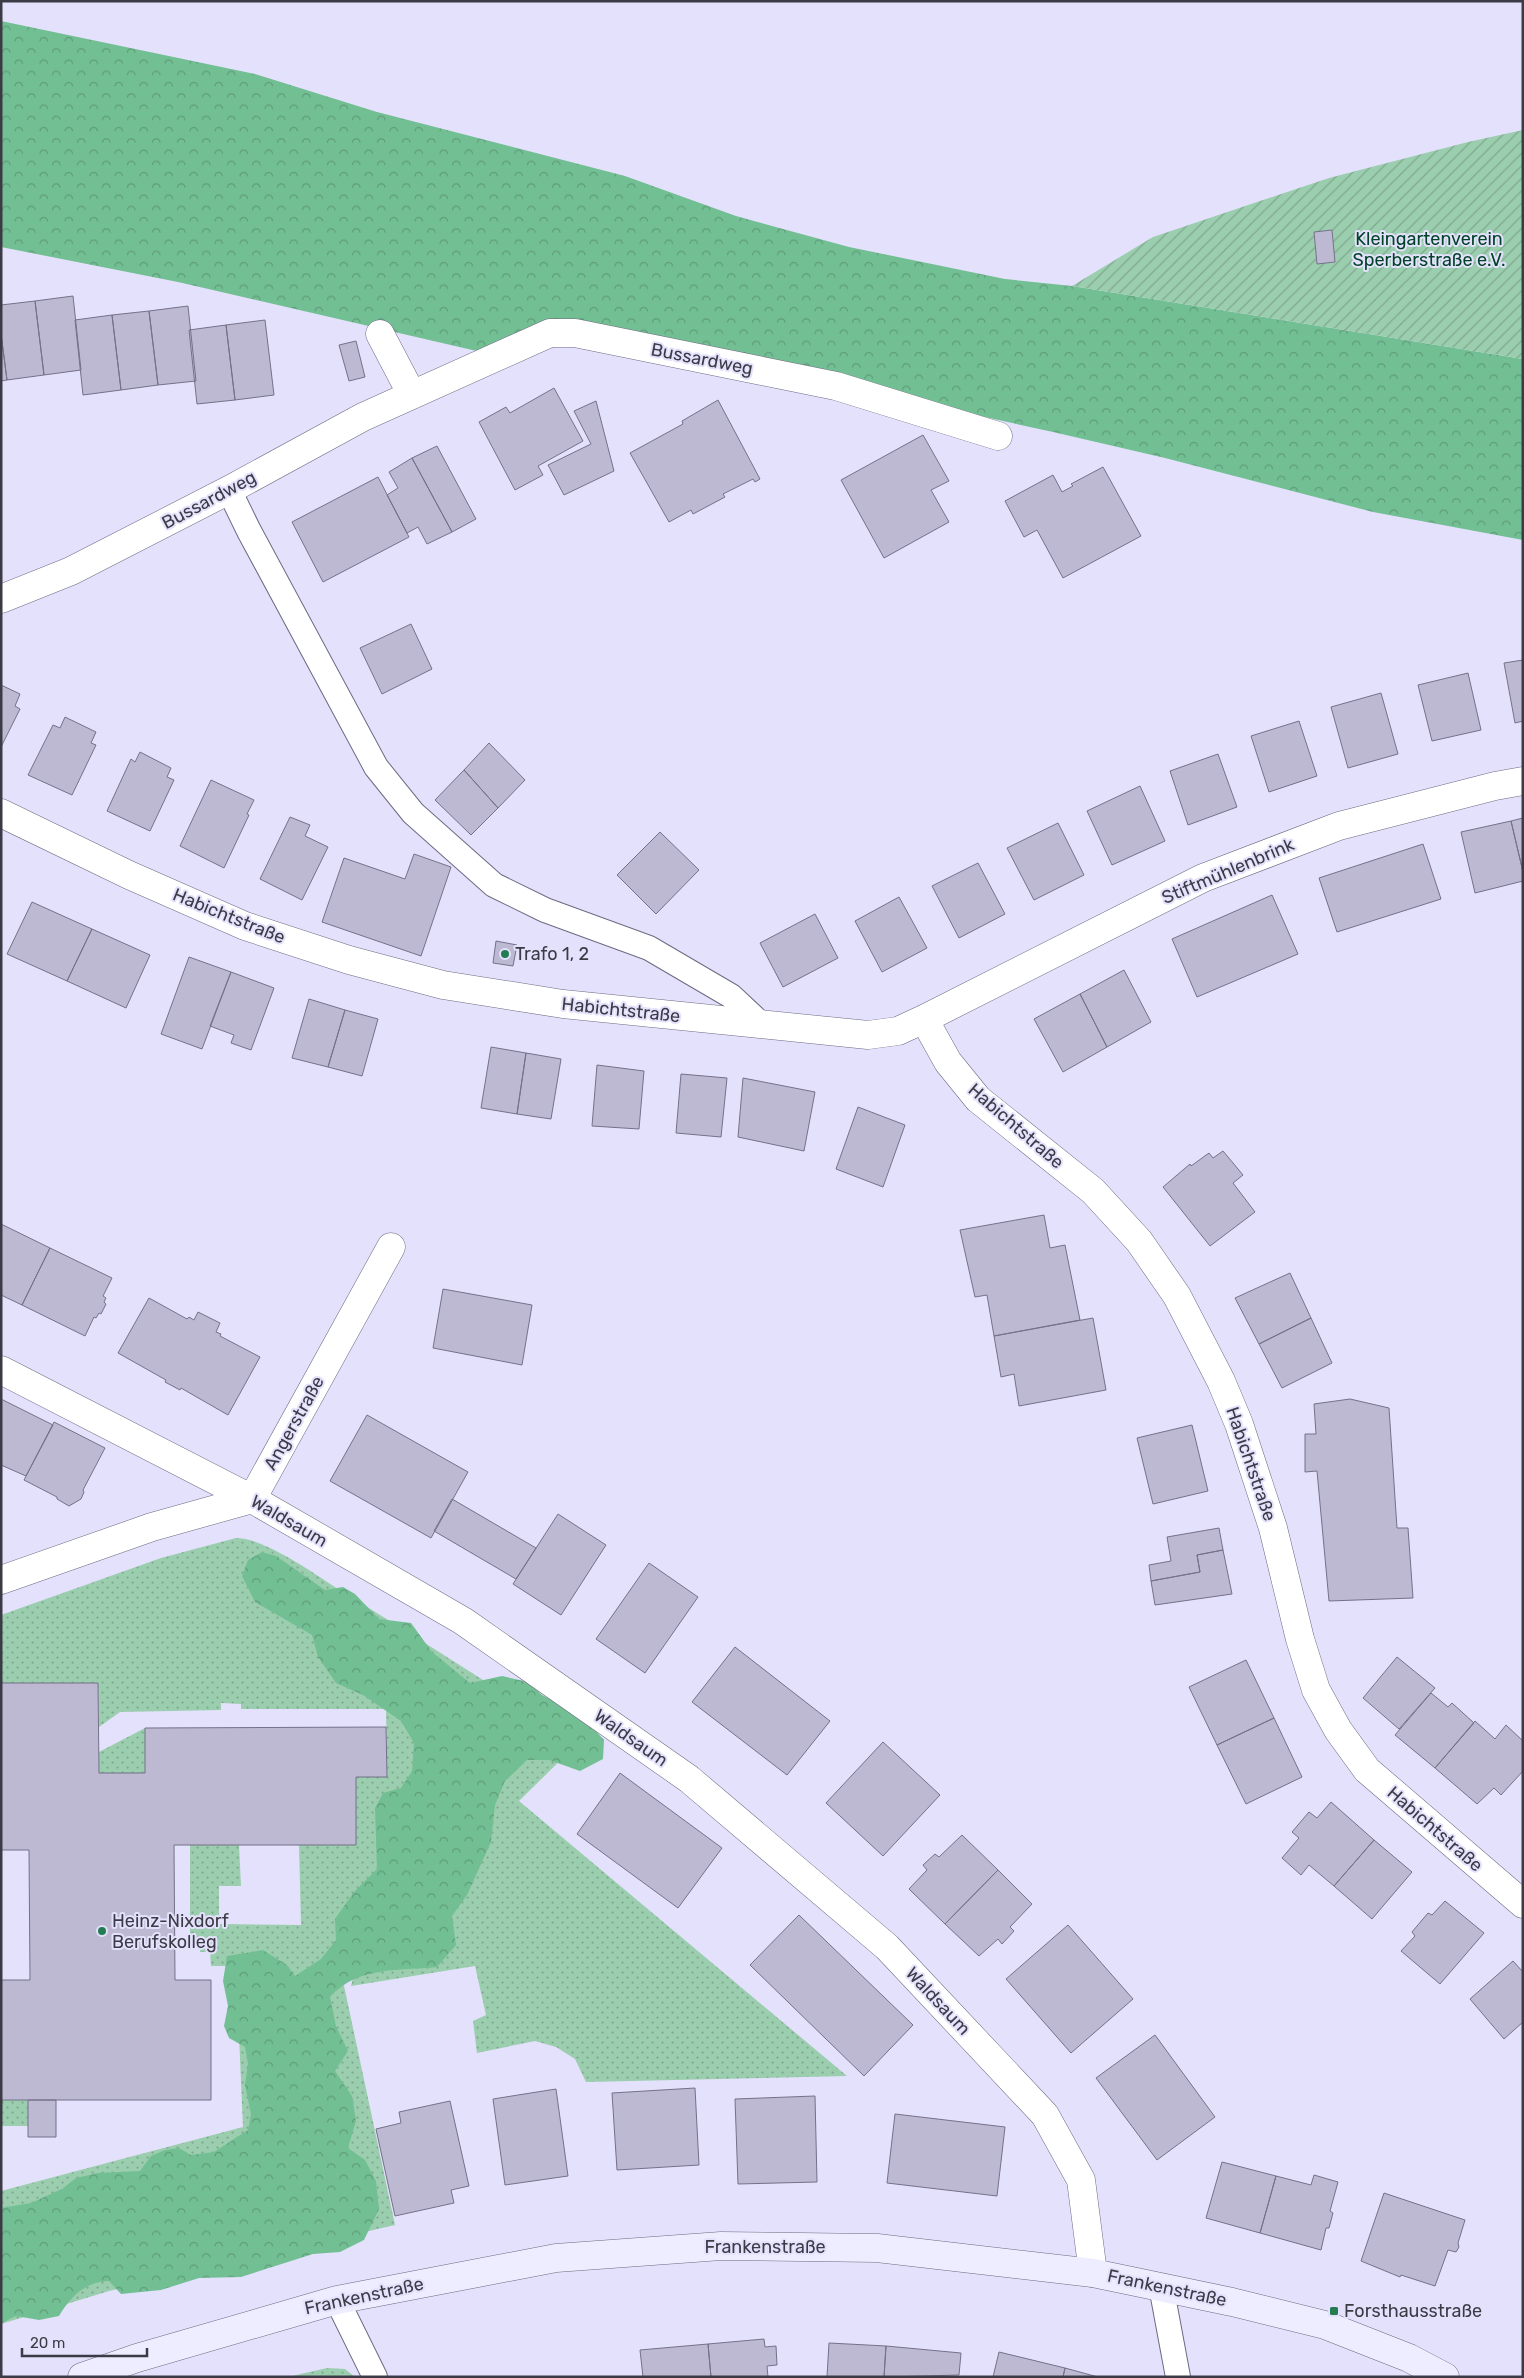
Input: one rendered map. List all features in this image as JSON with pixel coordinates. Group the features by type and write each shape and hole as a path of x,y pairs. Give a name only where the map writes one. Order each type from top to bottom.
{"main road":[{"name":"Frankenstraße","path":"82,2377 138,2358 337,2300 556,2258 720,2246 878,2248 1093,2273 1161,2286 1325,2325 1408,2358 1445,2377"}],"street":[{"name":"Bussardweg","path":"1,599 71,572 229,490 363,417 550,333 575,333 836,386 998,436"},
{"path":"380,334 412,395"},
{"name":"Stiftmühlenbrink","path":"924,1020 1203,878 1339,826 1495,786 1523,781"},
{"name":"Habichtstraße","path":"1,813 129,875 245,926 349,960 443,986 648,1014 868,1035 898,1031 924,1020 948,1062 978,1098 1093,1192 1139,1241 1177,1296 1221,1381 1239,1424 1273,1528 1300,1639 1316,1690 1338,1730 1367,1770 1523,1904"},
{"name":"Angerstraße","path":"252,1499 391,1247"},
{"name":"Waldsaum","path":"1,1370 252,1499 463,1621 689,1779 888,1947 1045,2115 1081,2180 1093,2273"},
{"path":"1,1580 152,1527 252,1499"}],"lane":[{"path":"229,490 249,531 376,767 413,813 494,885 544,910 650,948 731,996 761,1024"},
{"path":"1161,2286 1178,2377"},
{"path":"337,2300 375,2377"}],"green space":[{"path":"1,21 255,74 377,112 625,176 736,216 849,247 1005,279 1072,286 1523,359 1523,540 1373,512 1165,458 1053,432 544,321 481,352 178,282 1,247"},
{"name":"Kleingartenverein Sperberstraße e.V.","path":"1523,130 1523,359 1072,286 1153,237 1329,178 1468,142"},
{"path":"236,1538 262,1544 277,1551 579,1742 519,1801 847,2076 586,2082 575,2059 556,2047 535,2041 477,2053 473,2021 486,2015 475,1966 351,1986 358,1959 343,1981 395,2225 109,2291 1,2324 1,2191 243,2127 236,1966 211,1966 210,1952 200,1952 200,1940 190,1939 190,1845 239,1845 241,1886 219,1886 219,1924 301,1925 299,1845 356,1845 356,1777 387,1777 386,1709 241,1709 241,1704 221,1703 221,1710 120,1712 99,1727 98,1683 1,1683 1,1615 161,1558"},
{"path":"262,1552 276,1556 325,1590 343,1587 355,1594 379,1619 411,1623 432,1652 470,1683 502,1676 528,1682 542,1695 580,1714 604,1740 603,1759 580,1771 549,1760 527,1760 505,1781 495,1805 491,1842 467,1895 452,1916 456,1945 437,1967 393,1970 366,1975 341,1987 330,1997 336,2026 348,2051 335,2071 352,2096 356,2121 348,2148 365,2160 376,2181 379,2209 364,2240 340,2252 313,2254 241,2277 199,2278 161,2290 121,2294 109,2281 100,2282 80,2291 68,2302 59,2316 39,2320 16,2316 1,2323 1,2208 31,2203 62,2189 76,2178 98,2173 140,2171 151,2156 165,2150 179,2148 191,2155 214,2152 248,2130 251,2114 245,2085 248,2064 245,2047 229,2038 224,2026 228,2006 223,1981 227,1956 263,1950 287,1965 295,1976 321,1959 336,1940 335,1919 354,1892 377,1869 375,1808 383,1793 401,1788 412,1771 414,1743 401,1721 363,1695 336,1683 318,1657 312,1635 255,1602 242,1576 248,1560"},
{"path":"145,1728 145,1773 99,1773 99,1752"},
{"path":"1,2100 28,2100 28,2126 1,2126"},
{"path":"327,2368 345,2369 355,2377 288,2377"}],"building":[{"path":"1332,230 1335,262 1317,264 1314,232"},
{"path":"73,296 81,370 44,375 35,301"},
{"path":"35,301 44,375 7,380 1,334 1,305"},
{"path":"188,306 196,381 158,385 149,311"},
{"path":"149,311 158,385 121,390 112,315"},
{"path":"112,315 121,390 83,395 75,320"},
{"path":"265,320 274,395 235,400 226,325"},
{"path":"226,325 235,400 197,404 189,330"},
{"path":"1,334 7,380 1,381"},
{"path":"356,341 365,377 349,381 339,345"},
{"path":"554,388 583,441 538,466 543,475 515,490 479,422 506,407 510,413"},
{"path":"718,400 760,479 755,482 753,479 723,494 725,497 693,514 691,510 669,522 630,453 683,424 682,421"},
{"path":"596,401 614,471 564,495 548,465 591,444 574,411"},
{"path":"923,435 949,481 931,490 949,522 884,558 841,480"},
{"path":"437,446 476,519 452,532 412,458"},
{"path":"412,458 452,532 427,544 418,527 407,533 387,495 398,488 389,472"},
{"path":"1103,467 1141,536 1063,578 1037,530 1024,537 1005,501 1053,475 1062,492 1073,486 1071,484"},
{"path":"378,477 409,537 323,582 292,522"},
{"path":"411,624 432,669 382,694 360,648"},
{"path":"1523,660 1523,721 1515,723 1504,663"},
{"path":"1468,673 1481,730 1432,741 1418,685"},
{"path":"1,685 20,694 15,706 20,709 1,747"},
{"path":"1381,693 1398,754 1348,768 1331,707"},
{"path":"65,717 96,732 91,743 96,745 72,795 28,775 53,725 60,728"},
{"path":"1299,721 1317,776 1269,792 1251,736"},
{"path":"489,743 525,780 498,808 464,770"},
{"path":"140,752 171,768 167,777 174,780 150,831 107,811 131,759 135,762"},
{"path":"1218,754 1237,807 1188,825 1170,771"},
{"path":"464,770 498,808 471,835 435,800"},
{"path":"211,780 254,800 224,868 180,846"},
{"path":"1140,786 1165,841 1112,865 1087,811"},
{"path":"290,817 310,825 305,836 328,847 302,900 260,879"},
{"path":"1523,818 1523,872 1511,821"},
{"path":"1511,821 1523,872 1523,881 1475,893 1461,832"},
{"path":"1058,823 1084,875 1034,900 1007,848"},
{"path":"660,832 699,870 656,914 617,875"},
{"path":"1423,844 1441,899 1337,932 1319,878"},
{"path":"414,854 451,867 421,956 322,922 344,858 405,879"},
{"path":"978,863 1005,914 959,938 932,886"},
{"path":"1272,895 1298,954 1197,997 1172,939"},
{"path":"899,897 927,948 882,972 855,921"},
{"path":"32,902 92,929 67,981 7,954"},
{"path":"815,914 838,958 783,987 760,943"},
{"path":"92,929 150,955 126,1008 67,981"},
{"name":"Trafo 1, 2","path":"496,941 517,945 513,966 493,963"},
{"path":"189,957 231,972 202,1049 161,1034"},
{"path":"1124,970 1151,1022 1107,1047 1080,994"},
{"path":"231,972 274,988 251,1050 231,1043 234,1035 210,1026"},
{"path":"1080,994 1107,1047 1063,1072 1034,1019"},
{"path":"309,999 345,1010 328,1067 292,1058"},
{"path":"345,1010 378,1019 362,1076 328,1067"},
{"path":"491,1047 526,1053 517,1114 481,1108"},
{"path":"526,1053 561,1059 551,1119 517,1114"},
{"path":"597,1065 644,1071 639,1129 592,1126"},
{"path":"681,1074 727,1078 721,1137 676,1133"},
{"path":"743,1078 815,1092 804,1151 738,1137"},
{"path":"858,1107 905,1125 883,1187 836,1169"},
{"path":"1223,1151 1243,1175 1233,1183 1255,1212 1210,1246 1163,1187 1190,1164 1191,1166 1209,1153 1213,1158"},
{"path":"1044,1215 1050,1248 1065,1245 1080,1320 994,1336 987,1295 975,1297 960,1230"},
{"path":"1,1224 50,1248 22,1305 1,1295"},
{"path":"50,1248 112,1278 103,1296 106,1298 104,1302 106,1304 101,1314 99,1313 96,1318 94,1317 85,1336 22,1305"},
{"path":"1290,1273 1311,1318 1259,1344 1235,1298"},
{"path":"443,1289 532,1305 522,1365 433,1348"},
{"path":"149,1298 187,1319 189,1317 194,1320 198,1312 220,1323 216,1332 221,1334 220,1336 260,1357 228,1415 181,1388 180,1390 165,1382 166,1380 118,1353"},
{"path":"1093,1318 1106,1390 1019,1406 1014,1374 1001,1377 994,1336"},
{"path":"1311,1318 1332,1363 1282,1388 1259,1344"},
{"path":"1,1399 53,1425 26,1476 1,1465"},
{"path":"1350,1399 1389,1408 1397,1528 1408,1528 1413,1598 1329,1601 1317,1471 1305,1472 1305,1434 1316,1434 1314,1404"},
{"path":"367,1415 468,1472 431,1538 330,1481"},
{"path":"54,1422 105,1448 83,1490 81,1499 69,1506 57,1499 57,1497 24,1480"},
{"path":"1192,1425 1208,1491 1153,1504 1137,1438"},
{"path":"452,1499 536,1548 516,1579 434,1531"},
{"path":"558,1514 606,1545 561,1615 513,1584"},
{"path":"1219,1528 1223,1550 1197,1555 1200,1572 1151,1581 1149,1565 1171,1561 1167,1537"},
{"path":"1223,1550 1232,1594 1155,1605 1151,1581 1200,1572 1197,1555"},
{"path":"649,1563 698,1597 645,1673 596,1639"},
{"path":"735,1647 830,1721 787,1775 692,1702"},
{"path":"1397,1657 1435,1688 1399,1729 1363,1698"},
{"path":"1246,1660 1274,1718 1217,1745 1189,1687"},
{"name":"Heinz-Nixdorf Berufskolleg","path":"1,1683 98,1683 99,1773 145,1773 145,1728 386,1727 387,1777 356,1777 356,1845 174,1845 175,1980 211,1980 211,2100 1,2100 1,1980 30,1980 29,1850 1,1850"},
{"path":"1431,1693 1448,1707 1452,1703 1474,1723 1435,1768 1395,1735"},
{"path":"1274,1718 1302,1777 1246,1804 1217,1745"},
{"path":"1475,1721 1495,1739 1506,1725 1523,1741 1523,1771 1501,1795 1494,1788 1477,1804 1435,1768"},
{"path":"883,1742 940,1795 883,1856 826,1803"},
{"path":"620,1773 722,1848 678,1908 577,1834"},
{"path":"1331,1802 1374,1840 1334,1886 1309,1865 1301,1875 1282,1858 1299,1838 1292,1832 1309,1812 1317,1818"},
{"path":"962,1835 998,1870 945,1924 909,1889 927,1870 923,1865 935,1854 939,1857"},
{"path":"1374,1840 1412,1872 1372,1919 1334,1886"},
{"path":"998,1870 1032,1904 1010,1927 1014,1931 1002,1944 998,1939 979,1956 945,1924"},
{"path":"1445,1901 1484,1933 1440,1984 1401,1951 1415,1936 1412,1932 1428,1913 1432,1915"},
{"path":"799,1915 913,2025 864,2076 750,1965"},
{"path":"1068,1925 1133,1999 1071,2053 1006,1979"},
{"path":"1513,1961 1523,1972 1523,2022 1504,2039 1470,1999"},
{"path":"1155,2035 1215,2117 1157,2160 1096,2078"},
{"path":"695,2088 699,2165 617,2170 612,2093"},
{"path":"556,2089 568,2176 505,2185 493,2099"},
{"path":"815,2096 817,2182 738,2184 735,2099"},
{"path":"28,2100 56,2100 56,2137 28,2137"},
{"path":"450,2101 469,2186 451,2190 454,2203 395,2216 376,2129 401,2123 399,2112"},
{"path":"895,2114 1005,2127 997,2196 887,2183"},
{"path":"1222,2162 1276,2176 1260,2233 1206,2218"},
{"path":"1314,2175 1338,2182 1330,2211 1333,2213 1329,2228 1326,2228 1321,2250 1260,2233 1276,2176 1311,2185"},
{"path":"1384,2193 1465,2220 1458,2243 1459,2247 1456,2252 1448,2250 1435,2286 1401,2275 1400,2277 1361,2261"},
{"path":"764,2339 765,2347 776,2346 777,2365 767,2366 768,2377 711,2377 708,2344"},
{"path":"829,2343 886,2346 884,2377 827,2377"},
{"path":"708,2344 711,2377 643,2377 640,2350"},
{"path":"886,2346 961,2353 959,2375 884,2377"},
{"path":"999,2352 1065,2368 1063,2377 993,2377"},
{"path":"1065,2368 1098,2377 1063,2377"}],"place":[{"name":"Trafo 1, 2","path":"505,954"},
{"name":"Heinz-Nixdorf Berufskolleg","path":"102,1931"},
{"name":"Forsthausstraße","path":"1334,2311"}]}
